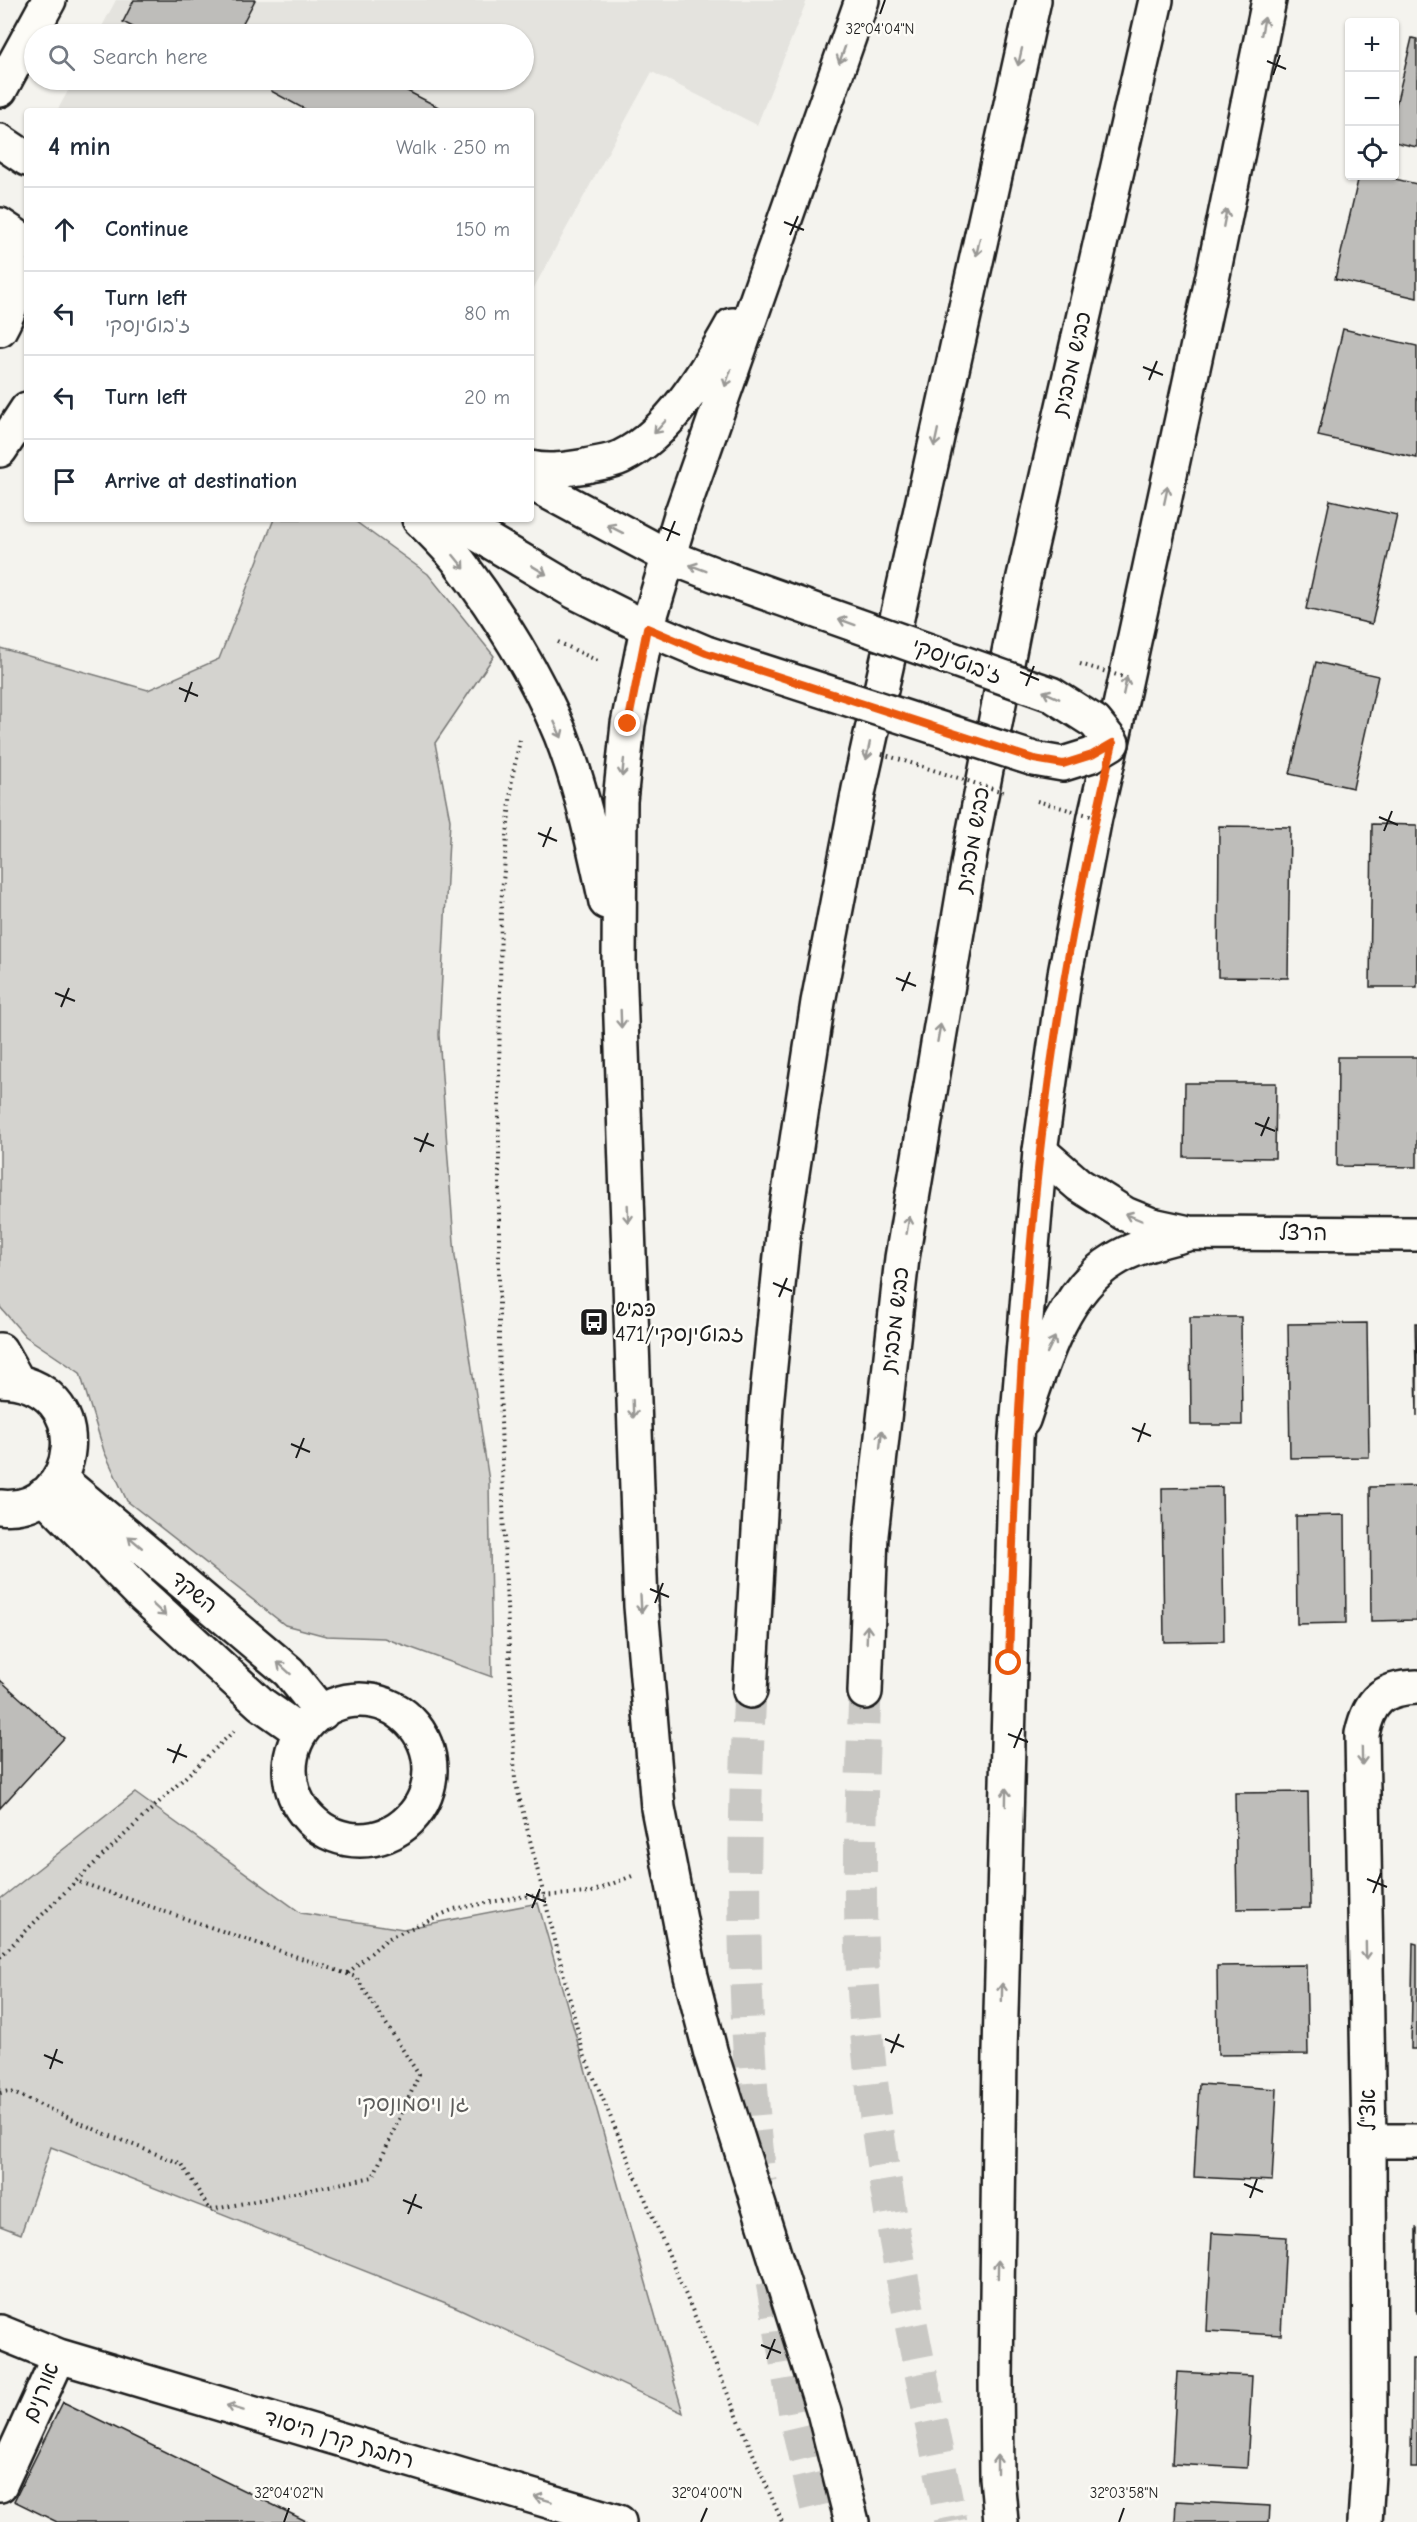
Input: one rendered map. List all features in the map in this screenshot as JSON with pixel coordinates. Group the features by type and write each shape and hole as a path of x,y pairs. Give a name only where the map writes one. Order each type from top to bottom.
{"main road":[{"path":"36,24 49,0"},
{"path":"852,2522 824,2412 711,2054 691,1976 658,1808 640,1606 619,961 620,801 628,724 647,628 667,556 862,0"},
{"path":"750,1691 766,1406 784,1226 818,1002 859,789 1034,0"},
{"name":"כביש מכבית","path":"865,1692 871,1535 901,1269 963,893 1023,581 1156,0"},
{"path":"1000,2522 996,2401 1000,2051 1016,1439 1040,1151 1065,974 1095,817 1113,743 1213,275 1269,0"},
{"path":"0,90 24,46"},
{"path":"0,141 24,157"},
{"path":"0,225 24,241"},
{"path":"0,241 10,261 15,288 8,315 0,329"},
{"path":"534,469 543,471 571,469 621,457 652,435 691,392 727,335 771,255"},
{"path":"0,450 24,414"},
{"name":"ז'בוטינסקי","path":"534,485 667,556 1051,694 1095,722 1113,743"},
{"path":"422,522 458,561 485,599 540,693 561,735 580,790 619,961"},
{"path":"457,522 575,592 647,628 706,653 1034,759 1063,764 1092,755 1113,743"},
{"path":"1040,1151 1079,1185 1125,1214 1152,1224 1189,1233"},
{"path":"1016,1439 1044,1358 1068,1310 1092,1277 1113,1260 1142,1246 1189,1233"},
{"name":"הרצל","path":"1189,1233 1417,1233"},
{"path":"0,1350 8,1380 38,1387 54,1402 66,1422 69,1436 68,1458 51,1486 29,1503 7,1508 0,1507"},
{"name":"השקד","path":"51,1486 289,1672 311,1722 261,1704 141,1594 51,1486"},
{"name":"אצ\"ל","path":"1365,2522 1370,2443 1369,2141 1362,1734 1366,1714 1376,1702 1388,1692 1417,1688"},
{"path":"1369,2141 1417,2141"},
{"name":"אורנים","path":"0,2332 59,2356 0,2485"},
{"name":"רחבת קרן היסוד","path":"59,2356 619,2522"}],"path":[{"path":"521,735 512,778 501,905 500,1363 504,1540 515,1780 583,2052 783,2522"},
{"path":"0,1957 261,1704"},
{"path":"348,1974 387,1939 454,1909 518,1897 589,1893 668,1861"},
{"path":"0,2093 9,2091 103,2133 182,2164 210,2210 373,2177 419,2075 356,1977 76,1881"}],"shaded area":[{"path":"116,0 807,0 757,125 652,72 534,288 534,108 59,108 69,90 534,90 534,24 103,24"}],"green space":[{"path":"273,522 356,522 428,574 494,656 435,743 450,820 439,1035 455,1256 489,1481 492,1677 384,1638 326,1636 285,1625 127,1501 104,1451 80,1373 25,1336 0,1307 0,648 148,690 219,659"},
{"name":"גן ויסמונסקי","path":"135,1793 301,1913 403,1929 538,1903 683,2413 456,2307 51,2147 21,2234 0,2226 0,1899"}],"building":[{"path":"134,0 255,0 242,24 127,24 123,22"},
{"path":"1412,38 1417,39 1417,147 1399,143 1399,92"},
{"path":"405,90 440,108 302,108 271,91"},
{"path":"1358,180 1399,180 1417,184 1417,298 1335,279"},
{"path":"1343,329 1417,346 1417,458 1318,436"},
{"path":"1330,500 1397,515 1372,624 1306,609"},
{"path":"1316,662 1378,676 1353,788 1290,774"},
{"path":"1372,824 1417,825 1417,987 1370,987"},
{"path":"1219,826 1290,827 1288,978 1218,977"},
{"path":"1338,1057 1417,1057 1417,1167 1337,1166"},
{"path":"1185,1083 1276,1083 1275,1158 1184,1157"},
{"path":"1190,1317 1241,1317 1242,1425 1191,1425"},
{"path":"1367,1323 1369,1457 1290,1458 1288,1324"},
{"path":"1415,1323 1417,1323 1417,1416"},
{"path":"1417,1486 1417,1620 1371,1621 1370,1487"},
{"path":"1222,1487 1224,1641 1164,1642 1162,1488"},
{"path":"1345,1515 1346,1623 1297,1624 1296,1516"},
{"path":"0,1680 64,1738 0,1808"},
{"path":"1308,1792 1310,1908 1237,1909 1235,1793"},
{"path":"1413,1943 1417,1944 1417,2049 1411,2049"},
{"path":"1306,1965 1308,2054 1218,2055 1217,1966"},
{"path":"1199,2084 1277,2089 1272,2181 1194,2177"},
{"path":"1417,2228 1417,2313 1416,2313"},
{"path":"1212,2233 1286,2237 1281,2335 1207,2331"},
{"path":"1412,2359 1417,2359 1417,2468 1411,2468"},
{"path":"1177,2372 1252,2376 1247,2468 1172,2464"},
{"path":"63,2402 308,2522 57,2522 14,2501"},
{"path":"1176,2501 1270,2506 1269,2522 1175,2522"}],"tunnel":[{"path":"750,1691 745,1937 754,2122 761,2183"},
{"path":"865,1692 860,1893 865,2013 871,2077 900,2269 951,2522"},
{"path":"772,2282 797,2425 820,2522"}],"place":[{"name":"כביש 471/זבוטינסקי","path":"594,1322"}],"route":[{"path":"628,724 647,628 706,653 1034,759 1063,764 1092,755 1113,743 1095,817 1065,974 1040,1151 1016,1439 1009,1663"}]}
